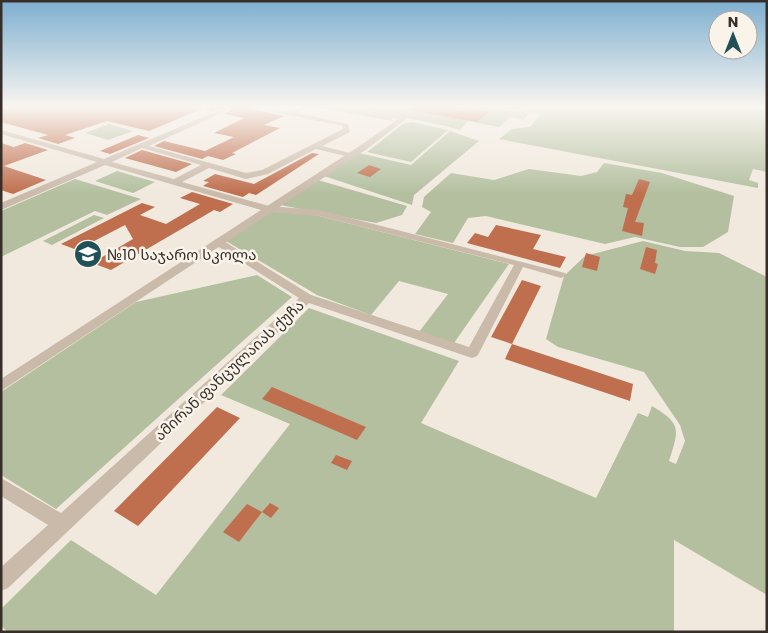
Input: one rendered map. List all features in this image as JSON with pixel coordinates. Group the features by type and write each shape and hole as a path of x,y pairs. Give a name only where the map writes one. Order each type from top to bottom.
{"street":[{"path":"13,136 268,209 319,213 561,275"},
{"path":"1,207 166,136"},
{"path":"142,146 246,176 257,174 335,136"},
{"path":"1,386 377,136"},
{"path":"326,140 344,145"},
{"path":"315,146 355,150"},
{"path":"175,182 208,165"},
{"path":"218,242 307,298"},
{"name":"ამირან ფანცულაიას ქუჩა","path":"1,581 307,298 472,353 520,263"},
{"path":"1,486 63,524"}],"green space":[{"path":"93,136 120,136 108,140"},
{"path":"388,136 442,136 411,162 367,152"},
{"path":"445,136 463,136 479,141 414,195 412,205 324,176 359,153 411,165"},
{"path":"503,136 767,136 767,172 753,169 749,180 758,183 758,188 499,139"},
{"path":"604,163 662,173 734,196 728,232 703,247 680,247 635,237 605,244 486,216 468,218 453,243 415,234 431,212 422,207 424,197 451,173 494,180 529,169 581,176 597,172"},
{"path":"117,171 155,182 133,193 95,181"},
{"path":"75,179 141,199 107,215 95,211 1,257 1,211"},
{"path":"318,180 407,206 402,215 376,223 280,205"},
{"path":"278,210 315,215 509,264 454,343 419,332 448,294 399,281 371,315 317,295 226,241 267,213"},
{"path":"94,215 104,218 52,245 43,241"},
{"path":"643,241 685,251 719,253 767,277 767,595 674,540 674,632 8,632 1,626 1,609 71,540 156,595 290,424 221,395 309,308 459,361 421,423 596,498 638,413 648,417 652,406 669,418 676,428 675,441 669,461 676,464 685,441 680,425 644,372 558,347 546,339 564,276 585,256"},
{"path":"257,275 292,297 56,509 1,475 1,392 136,302"}],"building":[{"path":"46,136 67,136 75,138 58,144 38,138"},
{"path":"137,136 149,138 110,154 100,151"},
{"path":"227,136 266,136 232,153 236,154 223,160 208,156 202,159 154,146 164,141 205,151 234,137"},
{"path":"1,143 14,147 25,143 48,150 4,166 46,180 13,194 1,190"},
{"path":"142,150 192,164 176,172 125,158"},
{"path":"312,153 319,154 256,195 249,193 243,197 203,186 209,182 203,181 215,174 254,184"},
{"path":"369,165 381,169 370,177 357,173"},
{"path":"639,179 650,182 635,222 644,223 642,236 622,231 628,208 623,207 626,194 632,195"},
{"path":"192,192 233,204 220,212 214,210 111,270 92,263 133,239 125,225 77,250 61,244 142,203 155,207 140,215 166,224 200,204 180,198"},
{"path":"496,225 541,235 533,249 566,257 560,268 467,243 475,233 488,237"},
{"path":"646,247 657,250 655,263 658,264 655,274 640,269"},
{"path":"586,253 600,257 597,271 582,267"},
{"path":"522,280 541,286 512,344 491,337"},
{"path":"512,344 633,384 630,401 505,359"},
{"path":"272,387 366,427 357,440 262,399"},
{"path":"217,407 240,418 138,526 114,511"},
{"path":"336,455 352,461 347,470 331,463"},
{"path":"270,503 279,508 271,518 262,512"},
{"path":"247,504 262,512 239,542 223,532"}],"place":[{"name":"№10 საჯარო სკოლა","path":"88,254"}]}
